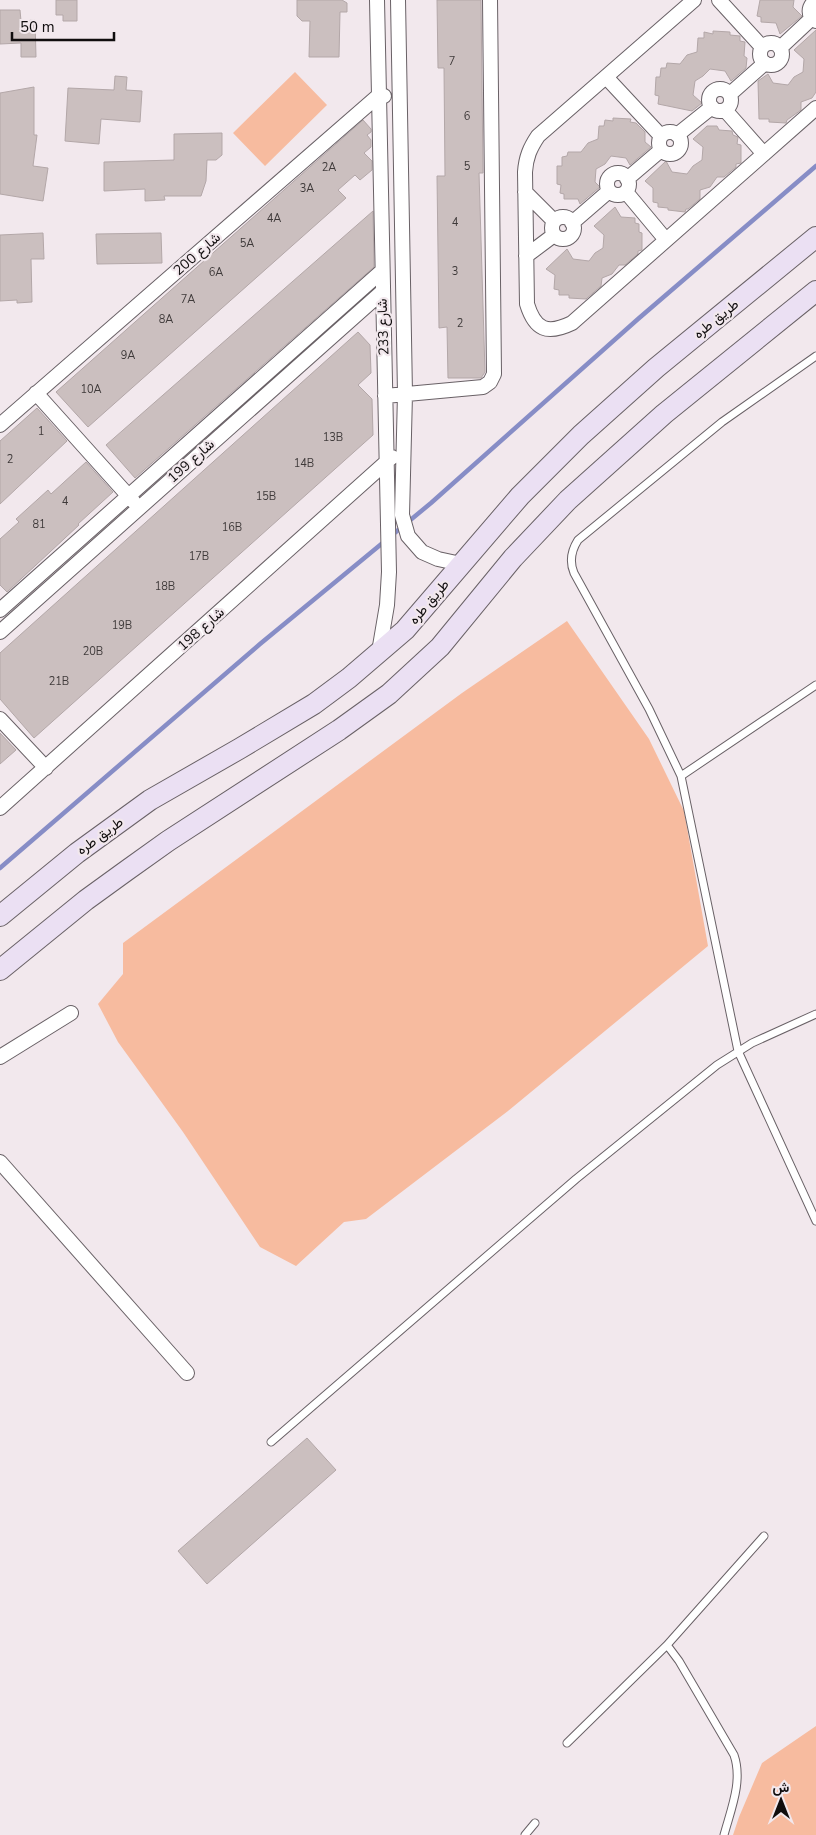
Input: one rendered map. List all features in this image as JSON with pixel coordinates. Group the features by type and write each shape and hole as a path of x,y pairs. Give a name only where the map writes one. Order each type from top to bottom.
{"main road":[{"name":"طريق طره","path":"0,916 77,853 150,800 314,704 348,678 405,630 520,496 581,435 656,368 816,237"},
{"path":"0,970 86,900 133,866 339,730 389,694 440,647 513,558 568,500 664,414 816,290"}],"street":[{"name":"شارع 233","path":"378,0 382,292 388,460 388,589 385,621 379,652"},
{"name":"شارع 233","path":"398,0 405,394 402,515 408,536 422,552 438,559 461,564"},
{"path":"385,396 483,387 490,382 494,374 490,0"},
{"path":"694,0 538,136 530,147 526,159 525,192 527,304 531,318 543,328 558,330 572,324 816,108"},
{"path":"719,0 762,47"},
{"path":"780,48 814,19 810,15 810,7 816,1"},
{"path":"677,135 718,108 730,105 730,94 765,63 772,64 779,61 782,55 780,48 772,42 762,47 760,54 765,63"},
{"path":"606,78 661,143 671,154 678,150 681,140 674,132 667,132 661,143 619,195 609,191"},
{"path":"730,94 725,90 714,90 710,96 718,108 764,154"},
{"path":"378,96 399,95"},
{"name":"شارع 200","path":"0,425 378,96"},
{"path":"609,191 607,184 609,177 619,173 666,240"},
{"path":"525,192 554,228 560,239 568,238 572,233 572,223 609,191"},
{"path":"526,256 554,228"},
{"name":"شارع 199","path":"0,610 382,271"},
{"name":"شارع 199","path":"0,632 382,292"},
{"path":"36,393 139,507"},
{"name":"شارع 198","path":"0,808 388,460 395,456 404,455"},
{"path":"0,719 46,768"},
{"path":"0,1056 71,1013"},
{"path":"0,1162 187,1373"}],"lane":[{"path":"816,356 722,422 578,540 572,552 571,566 649,709 680,776 738,1051 816,1221"},
{"path":"680,776 816,685"},
{"path":"271,1442 576,1179 717,1065 752,1043 816,1014"},
{"path":"567,1744 667,1645 764,1536"},
{"path":"667,1645 679,1661 734,1755 738,1768 738,1781 724,1835"},
{"path":"525,1835 535,1823"}],"shaded area":[{"path":"295,72 327,105 265,166 233,133"},
{"path":"567,621 649,739 684,811 708,946 508,1111 366,1219 344,1222 296,1266 260,1247 183,1132 118,1042 98,1004 123,974 123,943 462,693"},
{"path":"816,1726 816,1835 733,1835 762,1763"}],"building":[{"path":"56,0 77,0 77,21 63,21 63,15 56,15"},
{"path":"297,0 342,0 347,3 347,12 340,12 339,57 309,57 310,21 302,21 297,16"},
{"path":"437,0 481,0 483,173 479,173 485,372 481,378 448,378 447,327 439,328 437,176 445,176 444,68 438,68"},
{"path":"760,0 794,0 793,7 802,16 780,34 776,23 761,22 761,17 757,16"},
{"path":"0,10 20,10 21,21 35,20 36,57 21,57 21,43 0,44"},
{"path":"816,30 816,92 812,98 801,102 801,110 787,120 786,123 769,122 769,119 759,119 758,81 768,74 773,83 788,85 794,77 803,72 804,59 794,50"},
{"path":"713,31 730,32 730,35 740,36 740,41 745,42 744,56 747,58 746,68 731,81 725,71 710,69 695,81 693,95 702,103 692,111 658,104 659,96 655,95 656,77 660,77 661,68 666,68 667,63 680,64 687,55 697,52 698,38 704,38 704,32 713,34"},
{"path":"115,76 127,77 126,90 142,91 140,122 101,119 99,144 65,141 68,88 114,90"},
{"path":"34,87 34,135 37,135 33,166 48,168 43,201 0,194 0,93"},
{"path":"613,118 631,119 630,122 636,123 645,132 645,142 651,147 630,165 626,158 611,156 605,164 596,169 595,182 600,187 580,204 578,199 564,199 564,194 560,193 561,185 557,184 557,166 562,166 562,157 567,156 568,152 581,152 588,143 598,139 599,126 604,126 605,120 613,121"},
{"path":"363,120 371,129 371,132 367,135 371,140 371,147 364,153 372,161 372,170 360,180 355,175 338,190 346,198 88,427 56,392"},
{"path":"707,126 717,126 719,130 732,131 733,135 738,137 737,144 741,145 741,163 736,164 736,167 724,177 717,177 710,187 700,190 700,199 686,209 685,212 658,207 658,203 653,202 653,188 645,181 666,161 672,172 687,174 693,166 702,160 703,147 693,139"},
{"path":"222,133 222,155 216,160 207,160 206,181 201,196 164,196 165,200 145,201 145,189 104,191 104,162 174,160 174,134"},
{"path":"615,207 621,217 635,218 635,223 639,224 639,232 642,233 642,250 638,251 638,254 625,265 619,265 612,274 602,278 601,286 586,299 569,298 569,295 559,295 559,290 554,289 555,275 546,269 567,249 573,259 589,261 595,253 603,248 604,235 594,226"},
{"path":"373,211 374,267 135,478 106,445"},
{"path":"43,233 44,259 31,259 32,302 17,303 17,300 0,301 0,235"},
{"path":"161,233 162,263 97,264 96,234"},
{"path":"358,332 370,345 371,373 358,385 372,399 373,435 34,738 0,699 0,653"},
{"path":"37,408 67,441 0,504 0,441"},
{"path":"86,462 113,492 7,592 0,585 0,539 19,522 16,519 48,490 51,494"},
{"path":"0,733 16,750 0,764"},
{"path":"307,1438 336,1470 207,1584 178,1551"}],"waterway":[{"path":"391,536 816,166"},
{"path":"0,868 260,644 385,541"}]}
